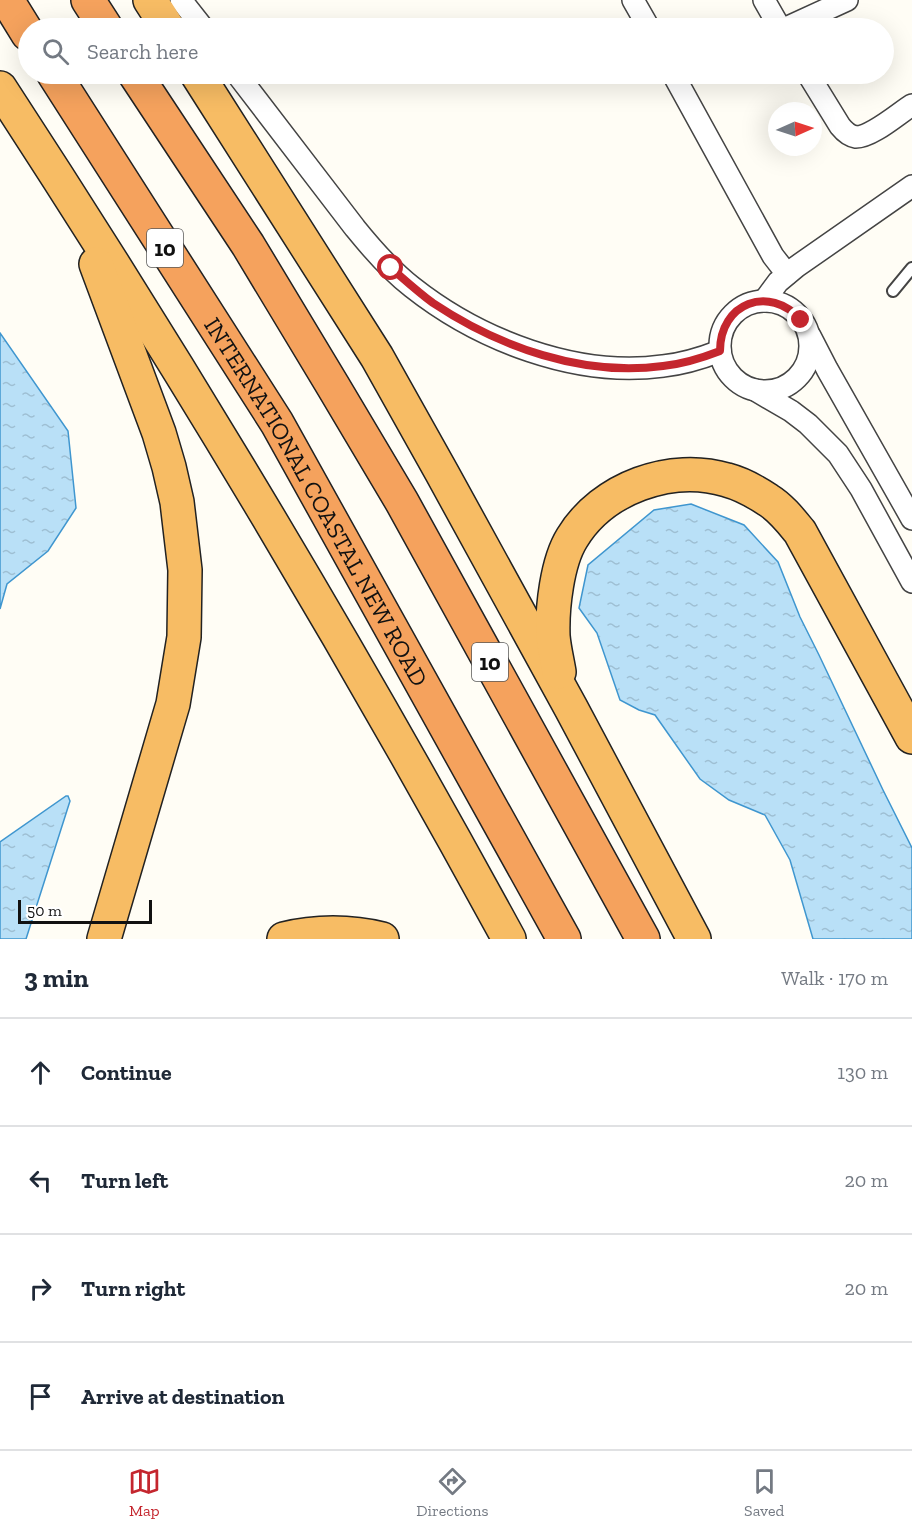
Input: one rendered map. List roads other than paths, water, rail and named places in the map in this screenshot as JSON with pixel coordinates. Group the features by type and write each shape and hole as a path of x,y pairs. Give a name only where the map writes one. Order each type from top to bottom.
{"highway":[{"path":"7,0 18,18"},
{"path":"87,0 99,18"},
{"path":"150,0 162,18"},
{"name":"INTERNATIONAL COASTAL NEW ROAD","path":"60,84 277,423 564,939"},
{"name":"10","path":"142,84 248,245 402,502 643,939"},
{"path":"203,84 377,357 571,708 694,939"},
{"path":"0,88 72,198 231,454 405,753 509,939"},
{"path":"72,198 159,432 177,502 185,570 184,637 173,704 104,939"},
{"path":"571,708 559,673 553,636 555,592 563,557 571,539 591,514 622,492 662,477 684,474 708,476 750,489 770,501 800,532 912,737"},
{"path":"284,939 333,933 382,939"}],"street":[{"path":"181,0 195,18"},
{"path":"633,0 643,18"},
{"path":"764,0 774,18"},
{"path":"808,18 847,0"},
{"path":"245,84 372,249 411,286 458,318 485,333 532,351 571,362 601,366 662,367 720,351"},
{"path":"678,84 773,256 787,274"},
{"path":"814,84 840,126 847,134 856,137 872,132 912,105"},
{"path":"764,301 787,274 912,186"},
{"path":"912,519 801,320 794,312 775,302 754,303 735,312 723,330 720,341 723,362 735,380 773,399 808,424 838,454 861,489 912,582"},
{"path":"754,390 776,389 795,379 807,362 809,351 807,330"}],"lane":[{"path":"893,291 912,268"}],"water":[{"path":"0,333 68,431 76,508 48,551 7,584 0,609"},
{"path":"691,504 744,525 778,562 800,617 912,848 912,939 813,939 790,860 765,815 729,800 700,779 655,715 620,700 597,633 579,608 588,565 654,510"},
{"path":"66,796 70,801 26,939 0,939 0,842"}]}
